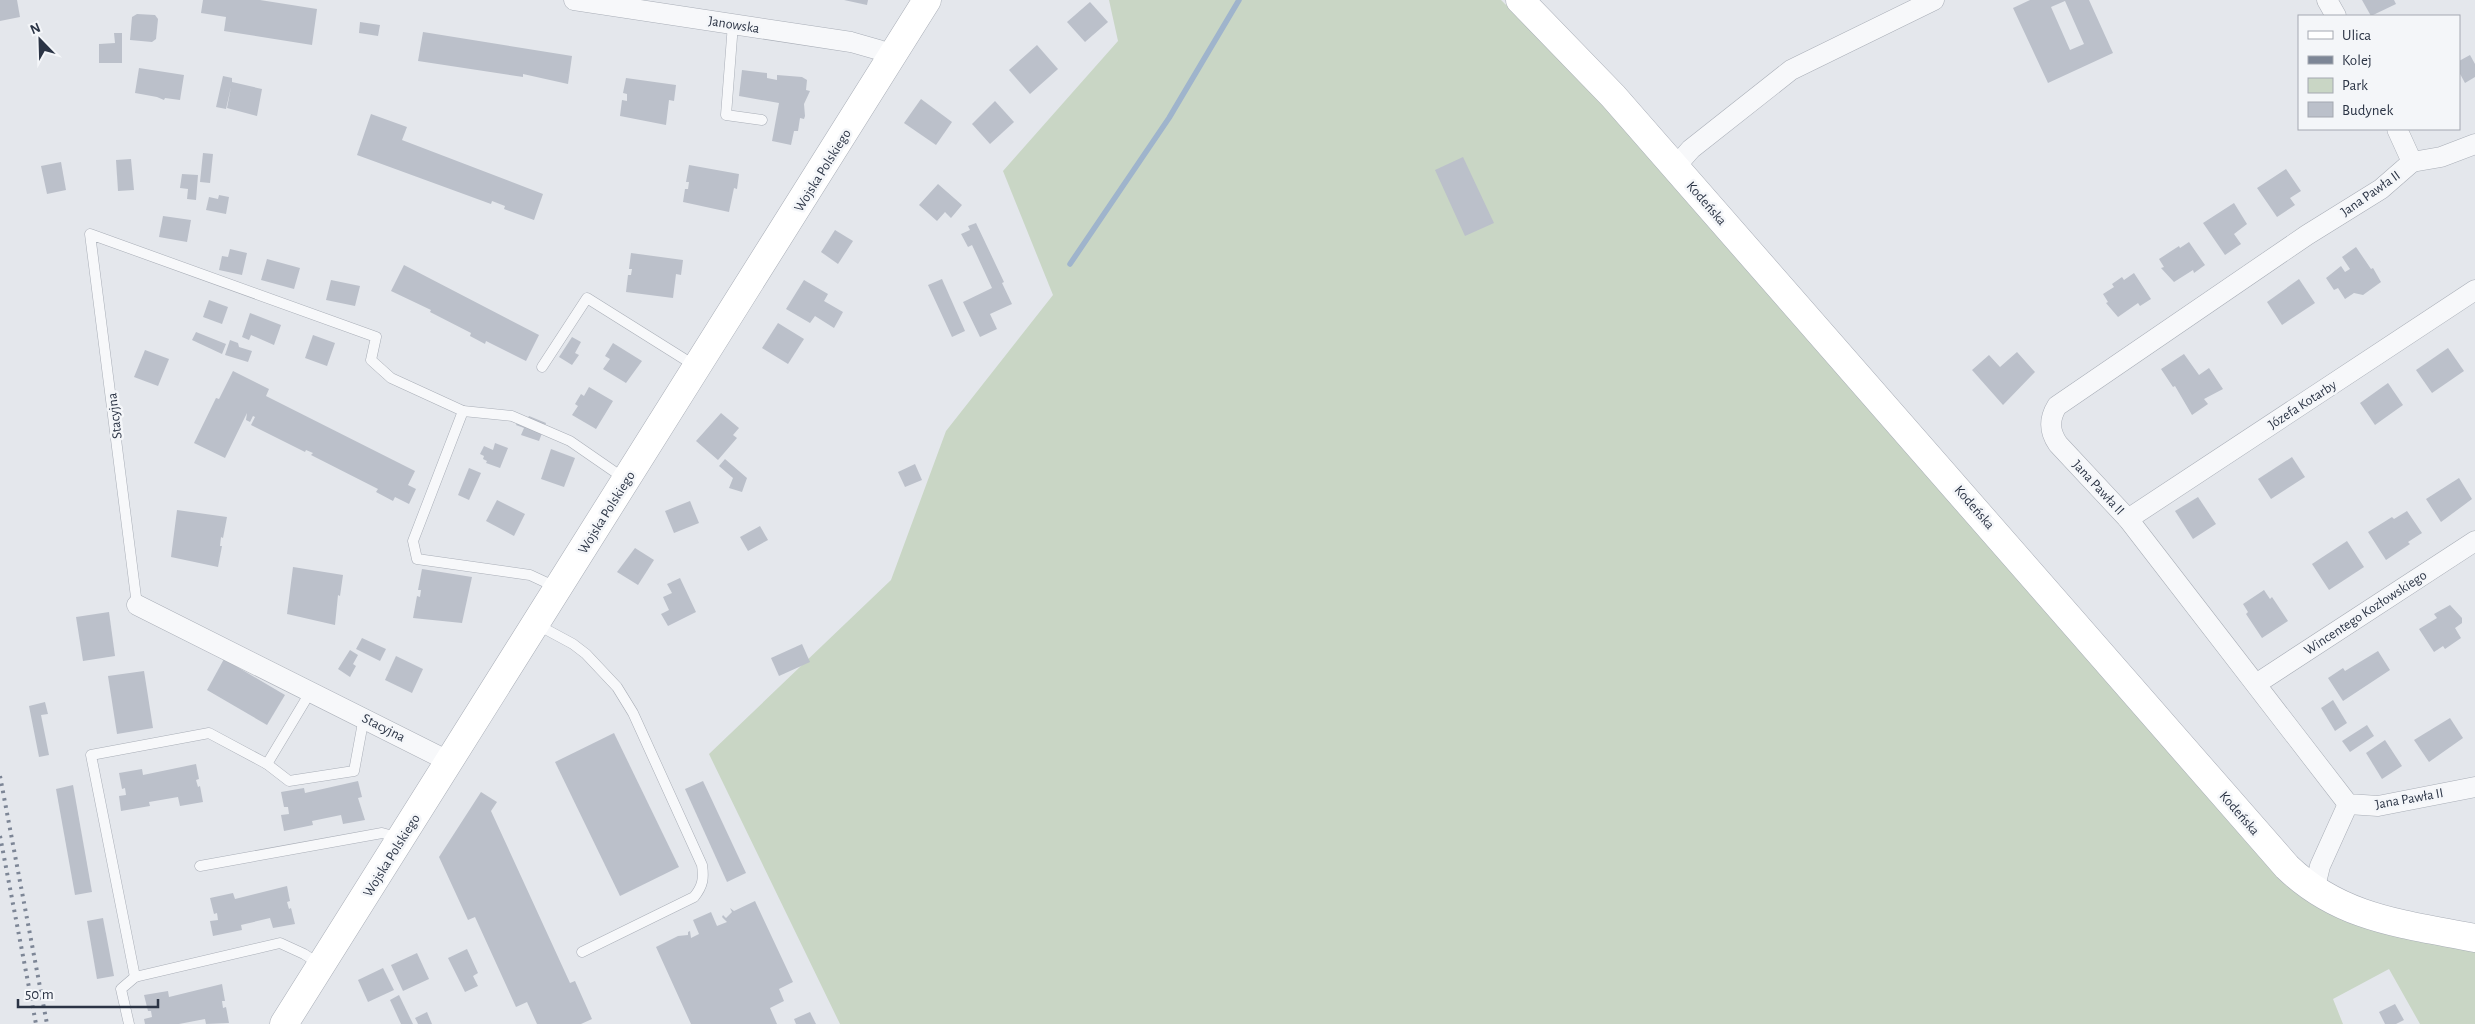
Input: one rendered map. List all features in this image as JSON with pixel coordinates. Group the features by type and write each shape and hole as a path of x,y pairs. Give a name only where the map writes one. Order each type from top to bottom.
{"main road":[{"name":"Wojska Polskiego","path":"284,1024 698,368 927,0"},
{"name":"Kodeńska","path":"1520,0 1591,72 1983,517 2287,867 2314,891 2340,906 2395,922 2475,938"}],"street":[{"name":"Janowska","path":"574,0 638,5 733,24 851,42 892,56"},
{"path":"1675,167 1691,149 1791,70 1911,5 1934,0"},
{"path":"2327,0 2335,15"},
{"path":"2397,130 2412,162 2441,157 2475,144"},
{"name":"Jana Pawła II","path":"2412,162 2381,189 2307,235 2057,406 2051,414 2053,436 2128,519 2348,804 2378,806 2475,787"},
{"name":"Józefa Kotarby","path":"2128,519 2475,290"},
{"name":"Wincentego Kozłowskiego","path":"2256,684 2475,541"},
{"name":"Stacyjna","path":"137,605 364,717 450,762"},
{"path":"2314,891 2320,866 2348,804"}],"lane":[{"path":"733,24 726,115 762,120"},
{"name":"Stacyjna","path":"137,605 90,234 376,337 371,360 391,378 463,411"},
{"path":"542,367 587,298 698,368"},
{"path":"559,588 530,575 417,559 413,542 463,411 512,416 570,441 626,480"},
{"path":"536,624 586,654 617,687 633,713 702,865 704,877 702,888 694,898 582,952"},
{"path":"267,764 310,691"},
{"path":"135,977 91,755 209,733 267,764 289,781 354,771 364,717"},
{"path":"200,866 382,832 401,839"},
{"path":"130,1024 121,989 135,977 280,943 304,954 321,966"}],"green space":[{"path":"1109,0 1501,0 1571,69 2280,879 2313,903 2357,924 2379,931 2475,950 2475,1024 2420,1024 2389,969 2333,999 2343,1024 840,1024 709,754 891,580 946,431 1053,295 1003,171 1118,41"}],"building":[{"path":"0,0 17,0 20,17 0,21"},
{"path":"203,0 260,0 317,9 312,45 224,31 226,17 201,13"},
{"path":"844,0 868,0 867,5"},
{"path":"2030,0 2089,0 2113,53 2048,83 2013,8","holes":["2065,1 2084,44 2070,50 2051,7"]},
{"path":"2362,0 2394,0 2396,4 2370,15"},
{"path":"1090,2 1108,22 1085,42 1067,22"},
{"path":"137,14 155,15 158,19 156,39 152,42 130,40 132,17"},
{"path":"360,22 380,25 378,36 359,33"},
{"path":"423,32 572,56 568,84 523,74 523,77 418,61"},
{"path":"114,33 122,33 122,63 99,63 99,44 115,43"},
{"path":"1037,45 1058,69 1030,94 1009,70"},
{"path":"2470,55 2475,64 2475,77 2465,83 2460,74 2460,60"},
{"path":"139,68 184,75 180,100 165,98 164,100 135,93"},
{"path":"742,70 767,73 767,78 777,80 777,75 802,77 807,80 806,90 810,91 804,104 805,116 804,119 800,118 798,131 794,131 791,145 772,141 779,103 739,96"},
{"path":"223,76 232,78 232,82 262,89 257,116 227,108 231,87 226,109 216,107"},
{"path":"626,78 676,85 674,101 669,100 666,125 620,116 622,100 627,101 627,94 623,93"},
{"path":"921,99 952,122 936,145 904,123"},
{"path":"995,101 1014,122 990,144 972,124"},
{"path":"371,114 407,127 402,140 543,194 534,220 504,209 505,206 492,201 491,204 357,155"},
{"path":"203,153 213,154 210,183 200,182"},
{"path":"1463,157 1494,223 1465,236 1435,170"},
{"path":"131,159 134,190 118,191 116,160"},
{"path":"61,162 66,190 47,194 41,166"},
{"path":"689,165 739,174 737,189 734,188 729,212 683,202 685,189 688,189 689,182 686,182"},
{"path":"2286,169 2301,191 2290,198 2295,205 2277,217 2257,188"},
{"path":"182,174 198,175 196,200 187,199 188,189 180,188"},
{"path":"938,184 962,205 951,218 945,212 937,221 919,205"},
{"path":"219,195 229,197 226,214 206,210 209,197 218,199"},
{"path":"2234,203 2247,224 2234,234 2241,244 2225,255 2203,223"},
{"path":"163,216 191,220 187,242 159,237"},
{"path":"976,223 1004,282 1002,283 1012,304 990,314 997,329 980,337 963,302 992,288 972,245 968,247 961,234 970,230 968,226"},
{"path":"835,230 853,241 838,264 821,252"},
{"path":"2189,242 2205,265 2194,273 2193,270 2174,282 2161,268 2164,267 2159,259"},
{"path":"2356,247 2371,269 2373,268 2381,282 2363,295 2354,293 2345,299 2338,288 2334,290 2326,278 2341,266 2345,272 2350,269 2342,257"},
{"path":"230,249 247,253 242,275 219,270 222,256 228,257"},
{"path":"631,253 683,260 681,275 676,274 673,298 626,292 628,275 631,275 632,269 629,269"},
{"path":"267,259 300,268 294,289 261,280"},
{"path":"404,265 539,335 526,361 486,341 485,344 470,336 471,333 430,312 431,310 391,291"},
{"path":"2134,273 2151,299 2140,306 2138,303 2118,317 2106,303 2108,302 2103,294 2114,287 2112,284 2122,277 2124,280"},
{"path":"942,279 965,331 952,337 928,285"},
{"path":"2299,279 2315,303 2282,325 2267,302"},
{"path":"331,280 360,286 355,306 326,300"},
{"path":"804,280 828,294 824,301 843,312 834,328 815,316 810,323 786,309"},
{"path":"209,300 228,307 222,324 203,317"},
{"path":"250,313 281,325 274,345 251,335 249,340 242,337"},
{"path":"778,323 804,339 788,364 762,348"},
{"path":"196,332 226,344 222,354 192,340"},
{"path":"313,335 335,343 327,366 305,358"},
{"path":"572,337 581,342 575,353 579,355 572,365 559,357"},
{"path":"230,340 238,343 239,347 252,351 248,362 225,355"},
{"path":"613,343 642,361 626,383 603,369 610,359 605,356"},
{"path":"2448,348 2464,371 2432,393 2416,370"},
{"path":"145,350 169,359 158,386 134,377"},
{"path":"2017,352 2035,372 2003,405 1972,370 1989,355 2000,367"},
{"path":"2184,354 2199,375 2209,368 2223,389 2204,399 2208,404 2192,415 2175,386 2173,387 2161,369"},
{"path":"233,371 269,389 266,396 415,471 408,485 416,489 409,504 395,497 393,501 376,492 378,489 311,455 313,453 306,450 305,452 251,425 255,417 253,416 250,422 246,420 247,413 225,458 194,443 216,398 219,399"},
{"path":"2388,383 2403,405 2375,425 2360,403"},
{"path":"589,387 613,401 596,429 572,415 578,406 575,404 581,394 584,396"},
{"path":"721,413 739,428 733,435 737,438 718,460 696,441"},
{"path":"520,416 527,419 529,416 546,423 539,441 521,435 524,428 516,425"},
{"path":"495,443 508,448 500,468 486,463 487,461 483,459 484,456 480,454 484,446 493,450"},
{"path":"551,449 575,458 564,487 541,479"},
{"path":"2292,457 2305,477 2271,499 2258,479"},
{"path":"725,459 747,478 742,492 729,488 733,478 719,466"},
{"path":"915,464 922,480 905,487 898,472"},
{"path":"469,468 481,473 469,500 458,495"},
{"path":"2459,478 2472,499 2441,522 2426,499"},
{"path":"2198,497 2216,524 2193,539 2175,511"},
{"path":"497,500 525,514 514,536 486,521"},
{"path":"690,501 699,523 674,533 665,511"},
{"path":"177,510 227,517 223,538 221,537 220,546 222,546 218,567 171,557"},
{"path":"2407,511 2422,533 2408,542 2410,544 2386,560 2368,532 2392,517 2394,519"},
{"path":"760,526 768,540 748,551 740,537"},
{"path":"2347,541 2364,567 2329,590 2312,564"},
{"path":"635,548 654,560 638,585 617,572"},
{"path":"293,567 343,575 340,596 338,595 335,625 287,614"},
{"path":"422,569 472,577 462,623 413,618 417,596 420,597 421,590 418,590"},
{"path":"680,578 696,612 668,626 661,614 669,610 663,597 672,593 667,584"},
{"path":"2264,590 2270,599 2272,597 2288,621 2262,638 2246,614 2248,612 2243,604"},
{"path":"2450,605 2462,618 2462,623 2455,628 2461,638 2445,649 2443,646 2434,652 2419,629 2437,618 2434,614"},
{"path":"109,612 115,656 83,661 76,617"},
{"path":"362,638 386,649 380,661 356,649"},
{"path":"802,644 810,662 779,676 771,658"},
{"path":"350,650 358,655 353,664 356,666 350,677 338,669"},
{"path":"2378,651 2390,670 2343,701 2328,678 2343,668 2345,671"},
{"path":"396,656 423,669 412,693 385,680"},
{"path":"224,659 285,695 267,725 207,690"},
{"path":"144,671 153,728 117,734 108,676"},
{"path":"2333,700 2347,723 2335,731 2321,708"},
{"path":"45,702 48,714 41,715 49,755 39,757 29,706"},
{"path":"2450,718 2463,738 2429,762 2414,740"},
{"path":"2367,725 2374,736 2350,752 2342,741"},
{"path":"614,733 679,867 620,896 555,762"},
{"path":"2385,740 2402,766 2382,779 2366,753"},
{"path":"196,764 199,779 196,780 198,787 200,786 203,802 180,806 178,797 149,802 150,806 121,811 119,796 126,795 125,788 122,789 119,773 142,769 143,775"},
{"path":"358,781 362,797 358,798 365,820 343,824 341,815 312,821 313,825 284,831 281,815 289,814 288,807 284,807 281,792 304,788 305,793"},
{"path":"703,781 746,873 727,882 685,789"},
{"path":"73,785 92,892 75,895 56,789"},
{"path":"481,792 497,802 491,811 570,983 575,981 592,1019 581,1024 537,1024 527,1002 516,1007 475,917 468,920 439,857"},
{"path":"287,886 290,901 287,902 289,909 291,908 295,924 273,928 270,918 241,925 242,930 213,936 210,921 218,920 217,913 214,914 210,898 233,893 235,899"},
{"path":"755,901 793,982 779,989 784,1001 770,1008 777,1024 691,1024 656,947 678,936 688,935 690,931 691,938 699,934 693,920 711,912 717,926 727,922 722,917 723,915 726,918 732,912 730,908 734,911"},
{"path":"103,918 114,976 97,979 87,921"},
{"path":"467,949 478,973 473,976 478,986 465,992 448,958"},
{"path":"417,953 429,979 403,991 391,965"},
{"path":"383,968 394,990 368,1002 358,980"},
{"path":"222,984 225,1001 222,1001 223,1008 226,1007 229,1023 206,1024 205,1019 179,1024 145,1024 144,1019 152,1017 151,1011 148,1011 144,995 168,991 169,997"},
{"path":"399,995 413,1024 401,1024 390,1000"},
{"path":"2395,1004 2404,1020 2396,1024 2385,1024 2379,1012"},
{"path":"427,1012 432,1024 418,1024 415,1018"},
{"path":"810,1012 816,1024 796,1024 794,1019"}],"waterway":[{"path":"1070,264 1169,118 1239,0"}],"railway":[{"path":"0,776 47,1024"},
{"path":"0,836 36,1024"}]}
